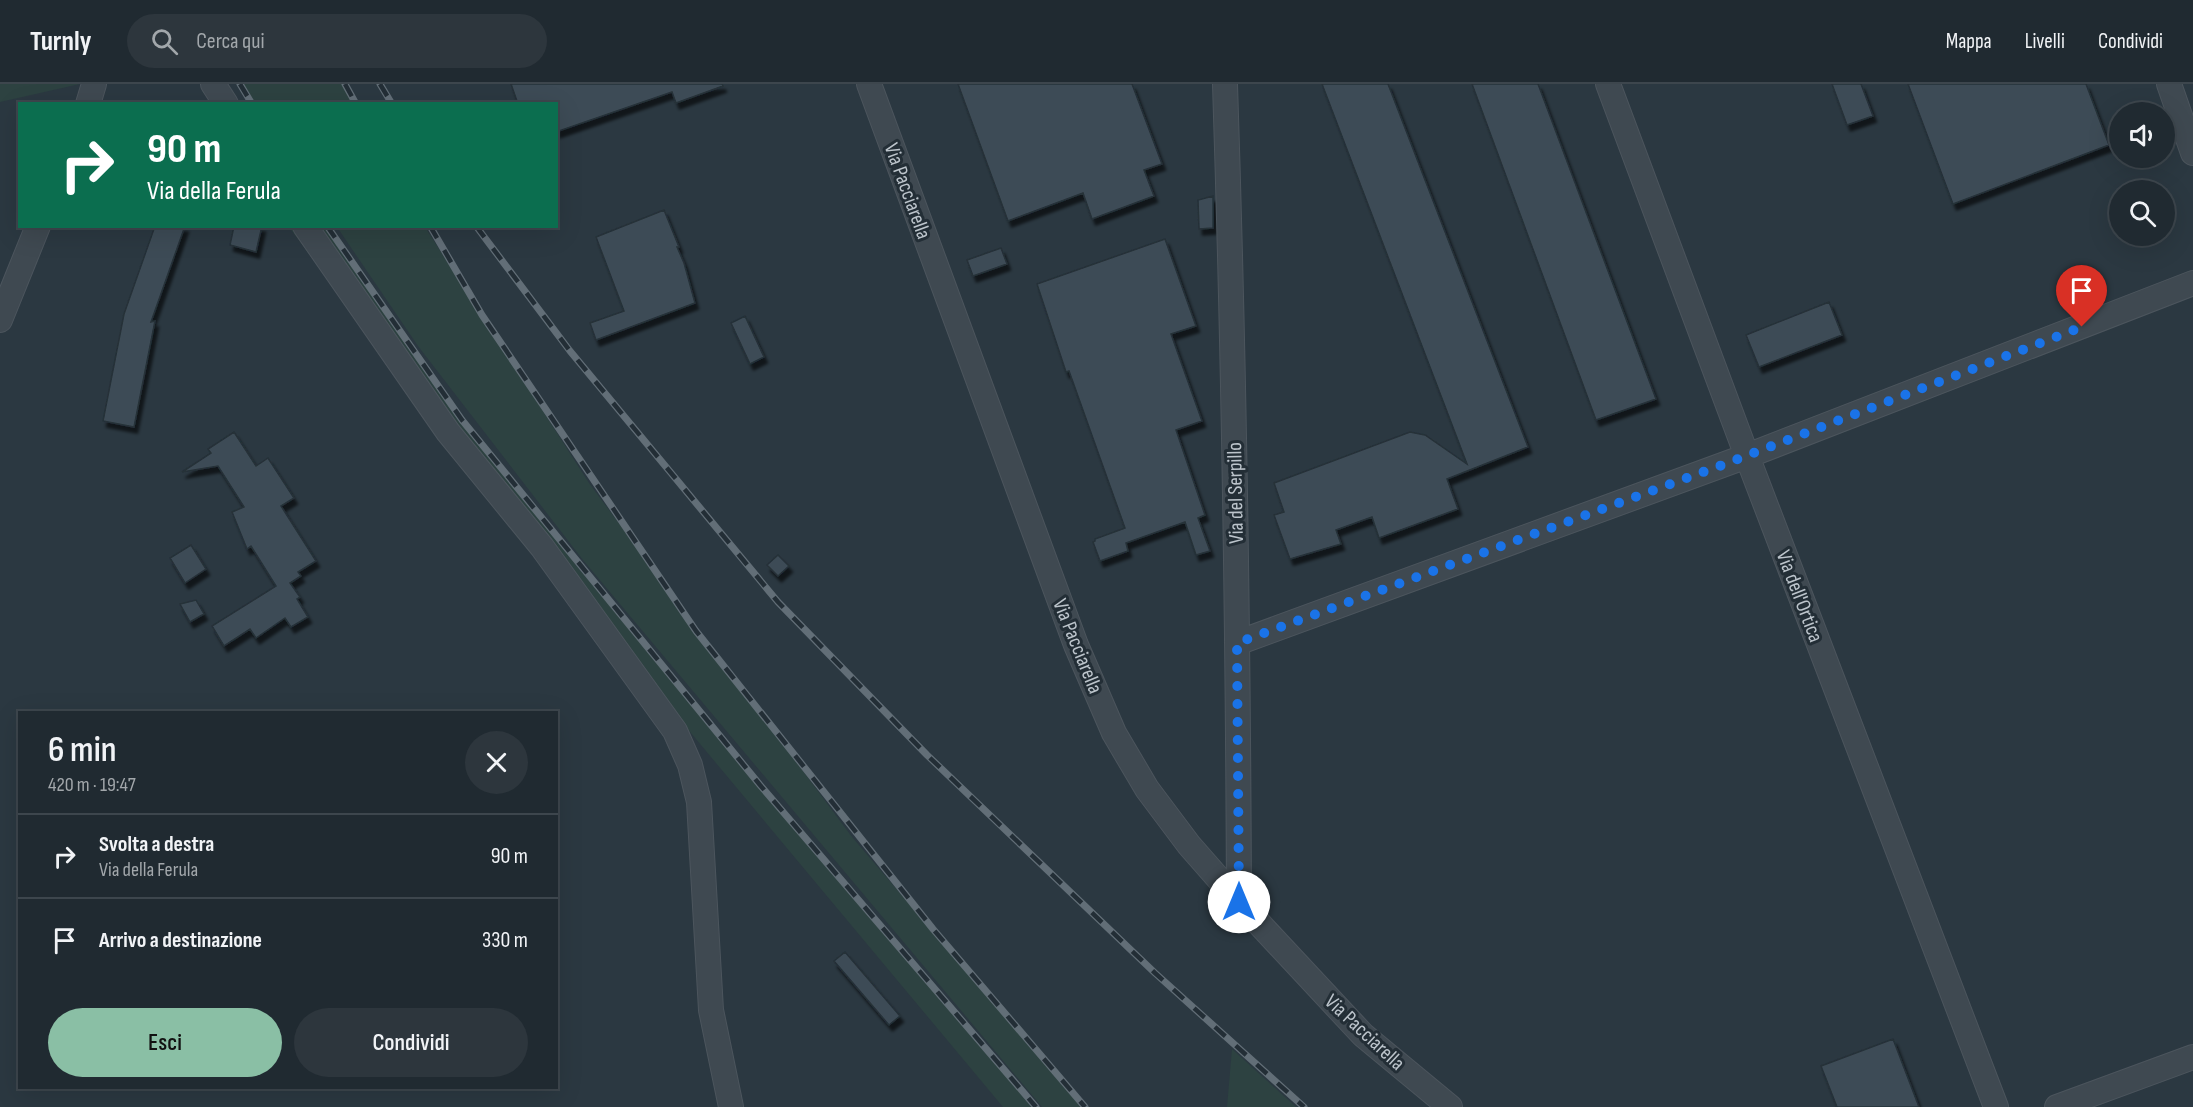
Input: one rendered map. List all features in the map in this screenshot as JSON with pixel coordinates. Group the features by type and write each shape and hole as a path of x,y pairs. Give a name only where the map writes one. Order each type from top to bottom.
{"street":[{"path":"89,102 94,84"},
{"path":"213,84 225,102"},
{"name":"Via Pacciarella","path":"869,84 1077,645 1114,732 1147,789 1189,845 1239,902 1363,1035 1450,1107"},
{"name":"Via del Serpillo","path":"1225,84 1231,260 1239,902"},
{"name":"Via dell'Ortica","path":"1608,84 1747,456 1996,1107"},
{"path":"2169,84 2193,153"},
{"path":"0,320 37,228"},
{"path":"306,228 448,432 542,547 675,731 690,765 699,802 711,1010 731,1107"},
{"path":"1237,643 1747,456 2193,283"},
{"path":"2057,1107 2193,1057"}],"green space":[{"path":"0,84 80,84 0,102"},
{"path":"241,84 343,84 353,102 252,102"},
{"path":"290,228 328,228 411,351 576,565 1032,1107 1003,1107 459,455"},
{"path":"338,228 426,228 589,483 852,837 1083,1107 1042,1107 583,560 418,346"},
{"path":"1232,1049 1296,1107 1227,1107"}],"building":[{"path":"511,84 722,84 723,86 676,103 672,92 558,131 558,102 517,102"},
{"path":"958,84 1132,84 1162,164 1144,170 1154,196 1092,219 1083,193 1008,221"},
{"path":"1322,84 1388,84 1528,447 1447,479 1458,509 1379,538 1372,517 1336,530 1341,544 1290,559 1274,515 1284,512 1274,483 1410,432 1425,435 1467,464"},
{"path":"1472,84 1538,84 1656,399 1596,420"},
{"path":"1832,84 1861,84 1873,116 1847,125"},
{"path":"1908,84 2086,84 2109,145 1953,204"},
{"path":"1213,196 1213,228 1199,229 1198,200"},
{"path":"664,210 679,247 677,247 695,303 596,340 590,323 624,311 596,237"},
{"path":"154,228 184,228 151,322 155,321 134,427 103,421 124,314"},
{"path":"234,228 262,228 256,252 230,245"},
{"path":"1165,239 1196,326 1171,334 1202,421 1176,430 1205,515 1198,518 1210,551 1196,555 1185,522 1126,543 1128,551 1100,561 1093,542 1095,539 1125,528 1069,371 1066,372 1037,284"},
{"path":"1001,248 1007,264 973,276 967,260"},
{"path":"1829,302 1842,335 1759,367 1746,335"},
{"path":"745,316 764,357 750,364 731,323"},
{"path":"234,432 256,466 268,458 294,498 281,506 316,561 298,572 301,576 290,583 300,597 297,599 308,617 291,627 285,618 256,638 250,629 224,646 212,626 276,586 251,546 247,549 232,512 244,507 218,466 182,472 211,453 208,449"},
{"path":"191,545 206,569 185,583 170,558"},
{"path":"778,555 789,566 778,576 767,565"},
{"path":"196,600 204,614 190,622 180,604"},
{"path":"845,952 900,1016 889,1025 834,961"},
{"path":"1893,1039 1919,1107 1837,1107 1821,1066"}],"railway":[{"path":"240,84 251,102"},
{"path":"345,84 355,102"},
{"path":"380,84 391,102"},
{"path":"328,228 462,420 760,785 1036,1107"},
{"path":"431,228 482,315 696,631 933,929 1085,1107"},
{"path":"478,228 570,351 778,602 927,755 1155,973 1304,1107"}],"route":[{"path":"1239,902 1237,643 1617,505 2082,327"}]}
